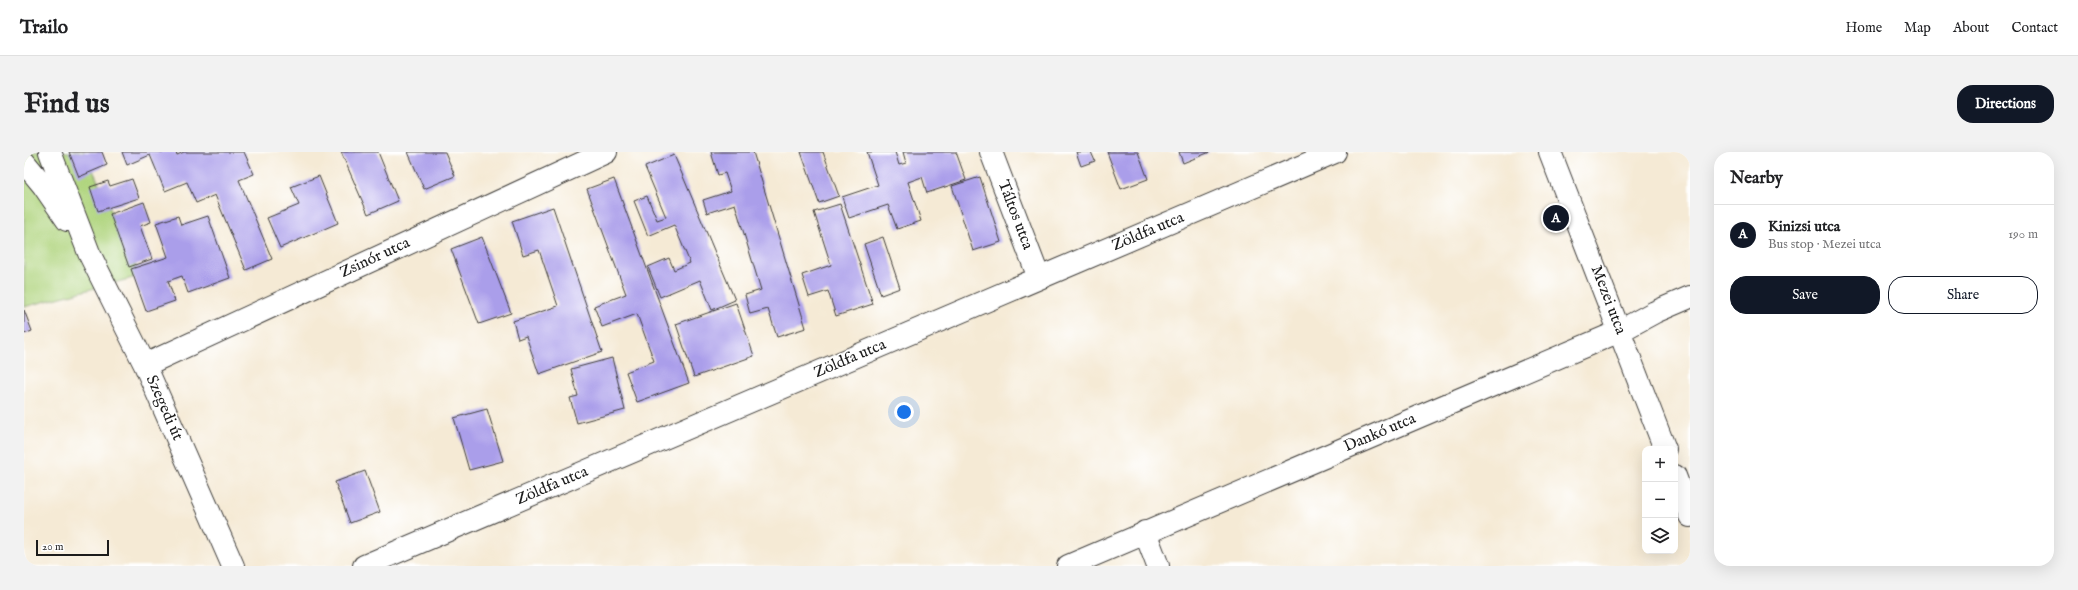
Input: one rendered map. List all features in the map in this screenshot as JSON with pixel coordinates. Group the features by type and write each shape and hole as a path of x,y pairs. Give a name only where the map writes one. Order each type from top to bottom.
{"street":[{"name":"Szegedi út","path":"50,152 89,253 145,364 233,566"},
{"name":"Zsinór utca","path":"145,364 606,152"},
{"name":"Táltos utca","path":"991,152 1039,278"},
{"name":"Zöldfa utca","path":"364,566 1335,152"},
{"name":"Mezei utca","path":"1550,152 1664,446"},
{"name":"Szegedi út","path":"24,162 43,185 89,253"},
{"name":"Dankó utca","path":"1068,566 1620,331 1655,312 1690,298"},
{"path":"1677,482 1690,516"},
{"path":"1146,532 1158,566"}],"green space":[{"path":"24,152 85,152 140,276 24,307"}],"building":[{"path":"69,152 102,152 107,165 79,177"},
{"path":"122,152 176,152 177,155 184,152 244,152 254,174 239,180 272,259 246,270 215,195 196,203 187,182 165,191 150,155 127,165"},
{"path":"341,152 378,152 398,201 368,214"},
{"path":"408,152 445,152 455,176 424,189"},
{"path":"711,152 753,152 806,328 777,337 768,309 750,314 745,295 761,290 735,204 707,213 703,200 731,191 725,173 718,175"},
{"path":"801,152 823,152 839,196 819,203"},
{"path":"867,152 895,152 899,165 906,163 903,152 956,152 966,180 927,193 922,177 908,182 921,221 897,229 888,205 849,218 842,197 878,185"},
{"path":"1076,152 1091,152 1095,161 1081,166"},
{"path":"1107,152 1138,152 1148,179 1121,189"},
{"path":"1179,152 1210,152 1183,163"},
{"path":"674,155 735,300 712,310 700,280 660,297 648,267 669,258 674,270 690,263 674,225 648,236 634,201 647,196 657,220 666,217 645,167"},
{"path":"319,176 338,223 280,248 267,218 299,205 291,187"},
{"path":"980,177 1001,242 973,251 952,186"},
{"path":"132,179 139,198 98,211 90,187 108,181 110,186"},
{"path":"614,179 689,383 637,402 626,372 654,361 637,314 602,327 594,306 626,294 587,189"},
{"path":"144,202 151,222 140,226 152,259 129,267 110,214"},
{"path":"840,204 873,304 836,316 828,291 809,297 802,275 831,265 814,212"},
{"path":"553,207 602,352 539,374 526,336 518,339 513,321 558,306 539,250 523,255 512,221"},
{"path":"178,216 181,225 208,216 230,278 188,293 182,276 168,281 175,301 146,311 131,269 168,257 156,223"},
{"path":"482,237 511,313 479,324 451,249"},
{"path":"883,237 900,288 881,295 864,244"},
{"path":"736,303 754,356 694,377 676,324"},
{"path":"24,310 32,331 24,334"},
{"path":"612,358 625,410 577,423 570,398 578,396 571,369"},
{"path":"487,409 503,461 469,470 454,418"},
{"path":"365,471 380,512 350,523 335,482"}],"place":[{"name":"Kinizsi utca","path":"1556,218"}]}
